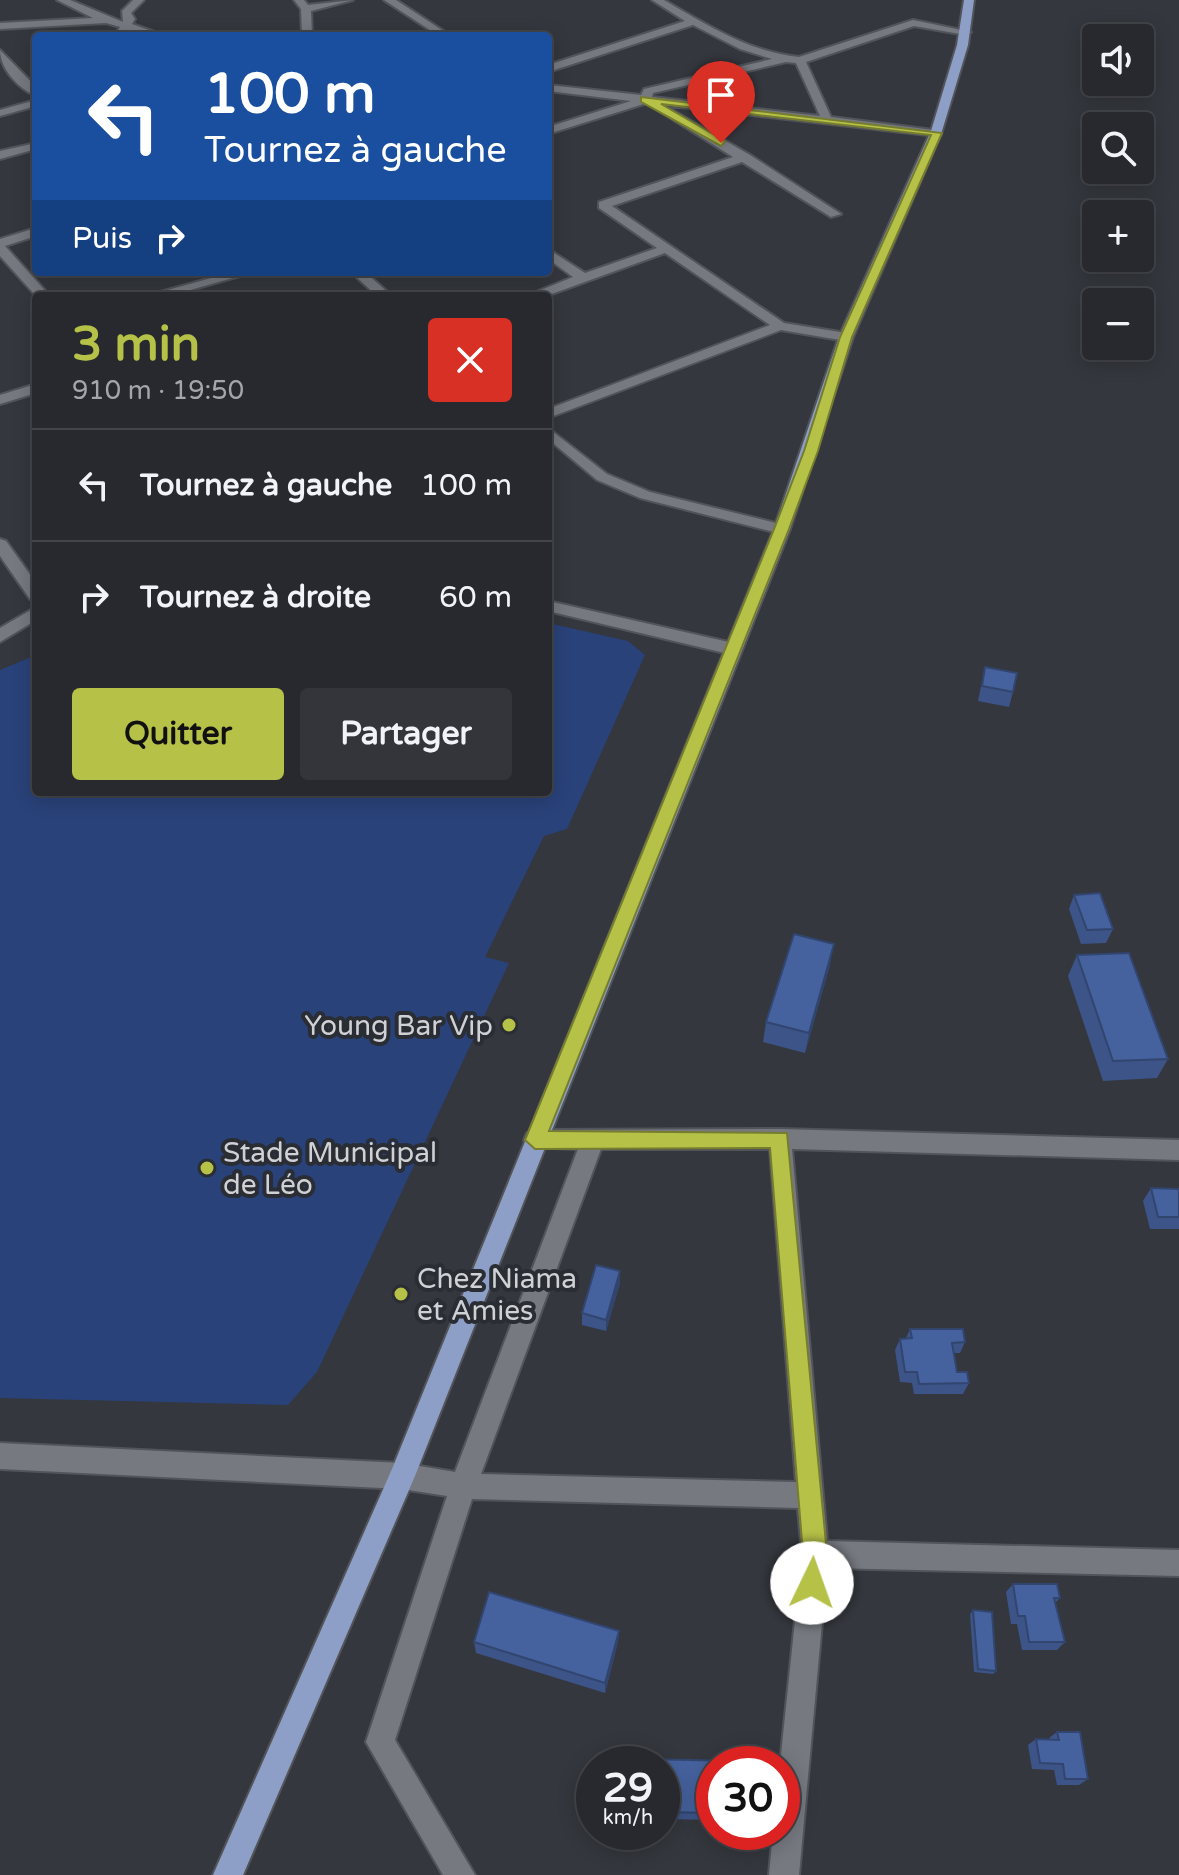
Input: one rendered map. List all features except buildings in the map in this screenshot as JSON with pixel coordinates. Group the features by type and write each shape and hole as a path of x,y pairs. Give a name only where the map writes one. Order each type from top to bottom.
{"main road":[{"path":"228,1875 402,1476 782,529 811,451 846,337 937,133 966,32 969,0"}],"street":[{"path":"62,0 107,20 149,32"},
{"path":"123,32 130,19 126,13 139,0"},
{"path":"306,32 302,5 348,0"},
{"path":"389,0 440,32"},
{"path":"657,0 693,22 768,57 783,60 800,60 913,23 966,32"},
{"path":"0,26 107,20"},
{"path":"552,68 693,22"},
{"path":"0,53 20,80 32,90"},
{"path":"645,100 648,91 783,60"},
{"path":"800,60 827,120"},
{"path":"20,80 32,76"},
{"path":"552,88 937,133"},
{"path":"552,130 645,100 746,157 835,214"},
{"path":"0,113 32,104"},
{"path":"0,155 32,147"},
{"path":"746,157 603,205 780,326 846,337"},
{"path":"32,234 0,246 40,292"},
{"path":"544,292 665,249"},
{"path":"552,256 583,278"},
{"path":"169,292 232,276"},
{"path":"362,276 380,292"},
{"path":"552,412 780,326"},
{"path":"0,400 32,389"},
{"path":"552,435 602,477 645,495 782,529"},
{"path":"0,544 32,589"},
{"path":"552,607 733,649"},
{"path":"0,636 32,615"},
{"path":"535,1140 780,1139 1179,1150"},
{"path":"780,1139 815,1554 784,1875"},
{"path":"460,1875 380,1742 463,1486 593,1140"},
{"path":"0,1456 402,1476 463,1486 810,1495"},
{"path":"815,1554 1179,1563"}],"shaded area":[{"name":"Stade Municipal de Léo","path":"552,624 628,641 645,655 567,829 544,836 485,957 509,963 317,1372 288,1405 0,1398 0,670 32,657 32,796 552,796"}],"place":[{"name":"Young Bar Vip","path":"509,1025"},
{"name":"Stade Municipal de Léo","path":"207,1168"},
{"name":"Chez Niama et Amies","path":"401,1294"}],"route":[{"path":"721,143 645,100 937,133 846,337 811,451 782,529 535,1140 780,1139 815,1554 812,1583"}]}
